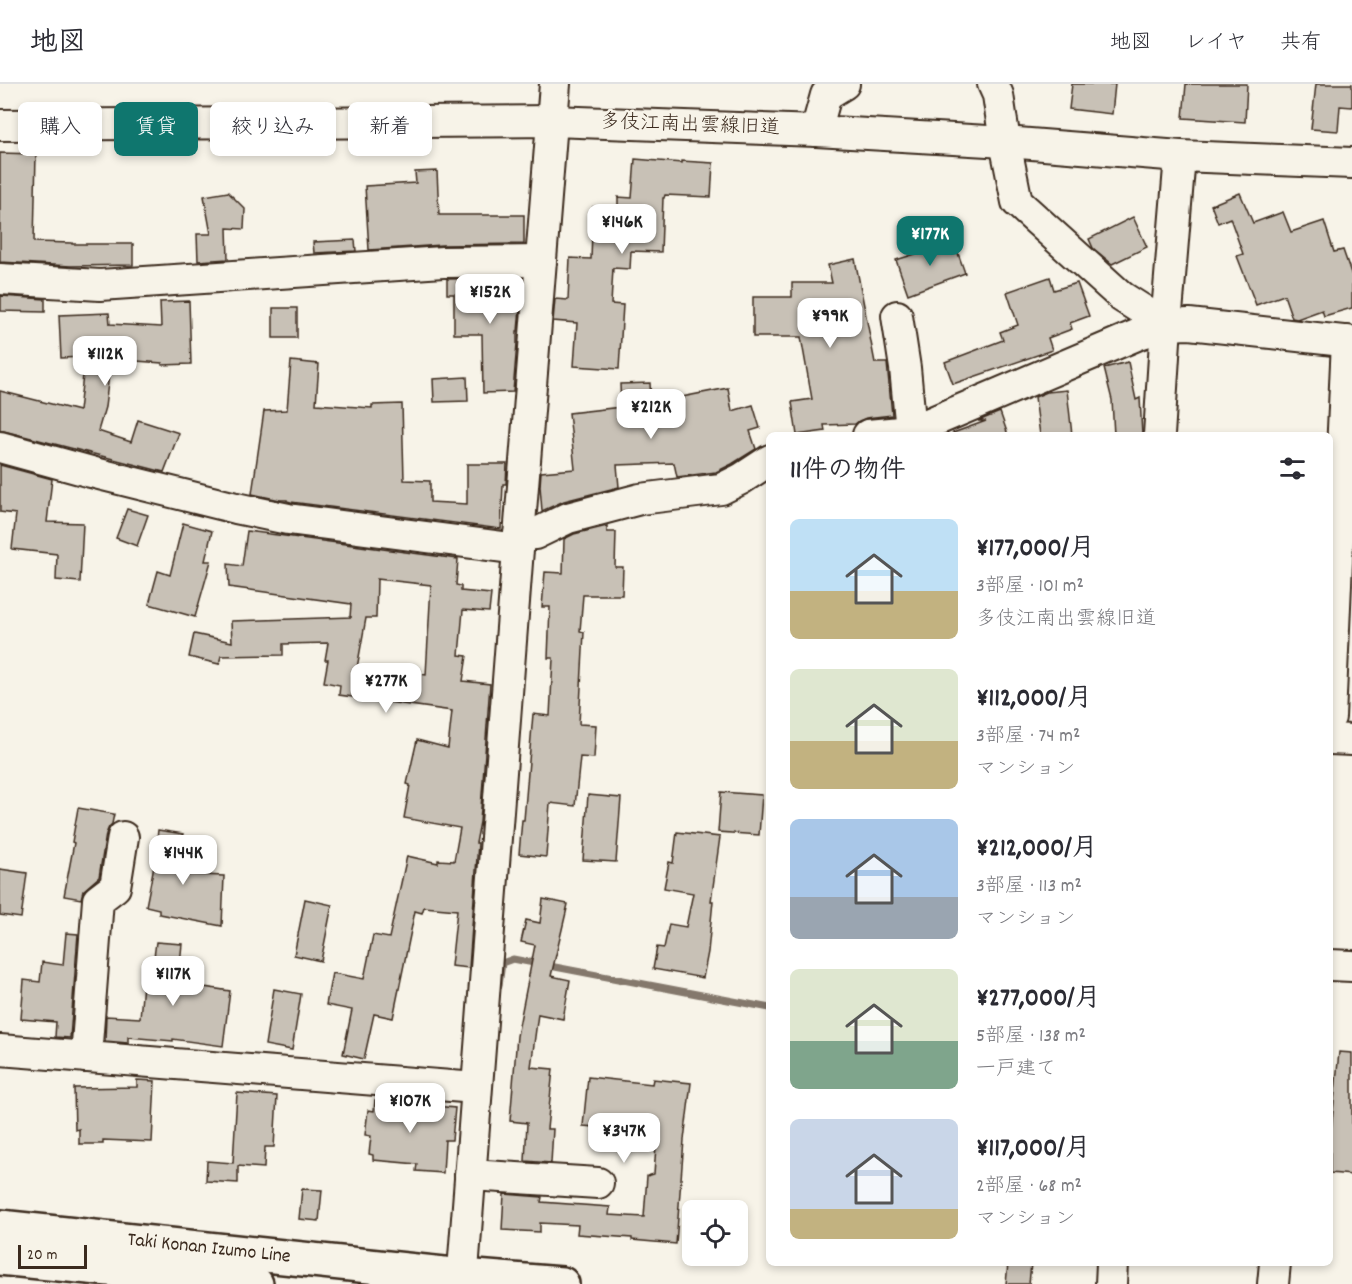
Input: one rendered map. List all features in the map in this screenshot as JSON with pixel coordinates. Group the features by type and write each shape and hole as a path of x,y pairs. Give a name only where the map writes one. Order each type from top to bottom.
{"main road":[{"name":"Taki Konan Izumo Line","path":"0,1227 463,1280 562,1284"},
{"name":"Taki Konan Izumo Line","path":"0,1258 256,1284"}],"street":[{"path":"463,1280 555,84"},
{"path":"816,131 826,95 844,84"},
{"path":"993,84 998,95 1017,202 1122,297 1166,325"},
{"name":"多伎江南出雲線旧道","path":"0,125 552,121 816,131 1005,142 1180,156 1352,163"},
{"path":"1159,432 1180,156"},
{"path":"0,279 100,285 443,262 541,261"},
{"path":"897,316 911,431"},
{"path":"900,432 911,431 1166,325 1189,324 1350,341 1333,661"},
{"path":"0,447 91,472 288,519 519,542 568,518 640,499 721,489 766,463"},
{"path":"1333,739 1352,740"},
{"path":"86,1057 98,900 115,887 123,837"},
{"path":"1333,964 1352,966"},
{"path":"0,1050 476,1089"},
{"path":"470,1175 598,1183"},
{"path":"1111,1284 1112,1266"},
{"path":"1273,1284 1275,1266"}],"building":[{"path":"1072,84 1115,84 1112,114 1069,109"},
{"path":"1186,84 1247,84 1245,122 1183,118"},
{"path":"1316,84 1352,84 1352,107 1340,106 1338,131 1311,129"},
{"path":"0,153 36,156 34,242 133,244 133,265 71,266 0,262"},
{"path":"635,159 713,163 711,197 665,195 661,252 631,251 630,269 613,268 611,304 623,305 619,369 574,366 577,323 553,321 555,299 568,300 570,258 591,259 593,207 618,208 618,197 632,198"},
{"path":"437,171 439,215 524,215 524,244 442,245 369,250 365,186 416,183 415,172"},
{"path":"228,192 245,209 244,229 227,228 228,259 198,261 197,234 211,234 204,196"},
{"path":"1240,193 1253,223 1283,212 1291,232 1324,221 1334,252 1343,250 1352,276 1352,308 1324,316 1322,310 1297,319 1292,318 1284,295 1256,305 1237,256 1243,254 1230,218 1218,223 1211,205"},
{"path":"1133,217 1147,247 1112,264 1093,248 1089,239"},
{"path":"355,240 356,251 314,253 313,242"},
{"path":"954,242 965,273 908,294 896,260"},
{"path":"855,259 875,363 887,363 892,415 866,418 855,424 824,425 825,431 797,432 792,402 812,399 801,337 753,337 753,297 792,297 792,283 832,283 828,265"},
{"path":"1050,277 1054,290 1077,283 1089,316 1070,323 1072,329 1048,338 1052,350 953,384 945,362 1003,340 1000,332 1018,325 1007,292"},
{"path":"518,278 517,296 521,296 513,392 483,393 482,334 454,334 454,294 447,294 447,279"},
{"path":"1,296 45,299 45,312 1,311"},
{"path":"189,301 191,364 162,365 162,363 111,359 105,407 98,431 131,442 138,420 179,433 164,472 0,430 0,391 79,411 85,357 61,358 59,315 109,313 110,324 161,327 160,302"},
{"path":"273,308 297,308 297,338 273,338"},
{"path":"291,361 319,364 316,404 372,408 372,405 402,404 404,480 430,481 430,502 467,504 467,464 507,464 506,484 503,484 501,529 291,502 252,494 264,411 287,410"},
{"path":"1128,362 1136,400 1140,398 1142,432 1114,432 1112,400 1104,368"},
{"path":"467,377 468,401 434,402 433,379"},
{"path":"650,383 651,403 728,388 732,411 753,405 760,428 750,431 756,449 716,472 677,477 674,463 617,465 619,487 564,501 542,511 541,472 575,469 569,413 621,407 620,384"},
{"path":"1067,390 1072,432 1040,432 1035,397 1047,392"},
{"path":"1000,412 1007,432 956,432 986,421 978,421"},
{"path":"0,465 52,479 47,522 83,523 80,582 56,580 57,554 12,549 16,514 0,512"},
{"path":"127,509 148,515 137,546 116,538"},
{"path":"183,523 212,531 205,561 211,561 195,617 149,604 158,571 170,575"},
{"path":"607,526 607,532 616,532 615,567 623,567 622,595 583,595 580,631 584,632 579,724 596,725 594,758 580,757 575,806 550,803 546,857 519,854 533,714 550,716 553,658 548,658 550,607 542,607 545,572 563,573 564,539 574,534"},
{"path":"247,531 458,559 456,585 461,586 461,591 491,594 489,612 463,610 459,655 467,656 463,681 490,684 480,822 476,843 478,843 469,968 451,966 457,910 424,907 422,913 415,911 393,1018 374,1014 364,1059 343,1054 352,1010 326,1005 332,973 364,979 373,935 389,938 407,856 438,863 438,860 454,861 460,828 404,818 410,785 407,784 417,740 448,748 452,711 339,695 340,685 324,682 328,643 283,644 283,655 221,656 219,664 189,657 194,634 232,642 231,621 352,617 350,617 351,604 229,587 228,564 242,566","holes":["377,579 431,585 426,675 413,673 412,681 407,681 406,686 362,678 363,670 357,668 366,618 376,618"]},
{"path":"721,792 762,795 759,835 718,832"},
{"path":"588,795 621,798 616,862 583,860"},
{"path":"78,808 114,814 112,824 106,834 99,877 83,891 81,899 64,896"},
{"path":"158,830 183,834 178,874 224,876 222,926 159,914 159,909 146,906"},
{"path":"677,832 720,837 711,901 713,901 708,952 703,978 653,969 657,947 664,948 669,924 686,927 693,893 664,888 669,862 673,863"},
{"path":"0,869 27,873 21,918 0,915"},
{"path":"305,899 332,905 321,961 294,955"},
{"path":"543,899 568,904 551,976 570,980 563,1019 538,1014 531,1067 553,1069 547,1129 553,1129 551,1163 525,1161 527,1123 510,1121 517,1036 535,945 521,942 526,920 540,923"},
{"path":"66,933 78,934 70,1038 55,1037 56,1022 21,1019 24,980 40,982 42,962 63,965"},
{"path":"156,942 182,944 178,983 230,991 223,1046 173,1039 173,1041 128,1037 128,1043 105,1041 106,1016 140,1018 144,972 152,973"},
{"path":"274,989 301,994 292,1050 265,1045"},
{"path":"1339,1052 1352,1053 1352,1175 1333,1173 1333,1111"},
{"path":"588,1077 652,1084 653,1079 691,1083 676,1244 577,1234 578,1225 540,1223 540,1232 502,1230 504,1194 542,1197 541,1202 610,1207 609,1215 644,1217 647,1176 654,1174 657,1132 583,1126"},
{"path":"137,1080 155,1081 152,1142 103,1140 103,1144 79,1144 79,1129 75,1130 74,1088 137,1087"},
{"path":"237,1093 277,1096 274,1147 265,1147 264,1168 238,1166 238,1183 206,1181 207,1161 233,1163"},
{"path":"375,1100 455,1108 452,1140 445,1140 443,1173 416,1171 417,1164 373,1160 373,1155 369,1154 371,1136 365,1135 368,1110 374,1111"},
{"path":"302,1189 322,1190 319,1221 299,1219"},
{"path":"1008,1266 1031,1266 1029,1284 1006,1284"}],"waterway":[{"path":"499,986 502,963 513,959 766,1007"}]}
